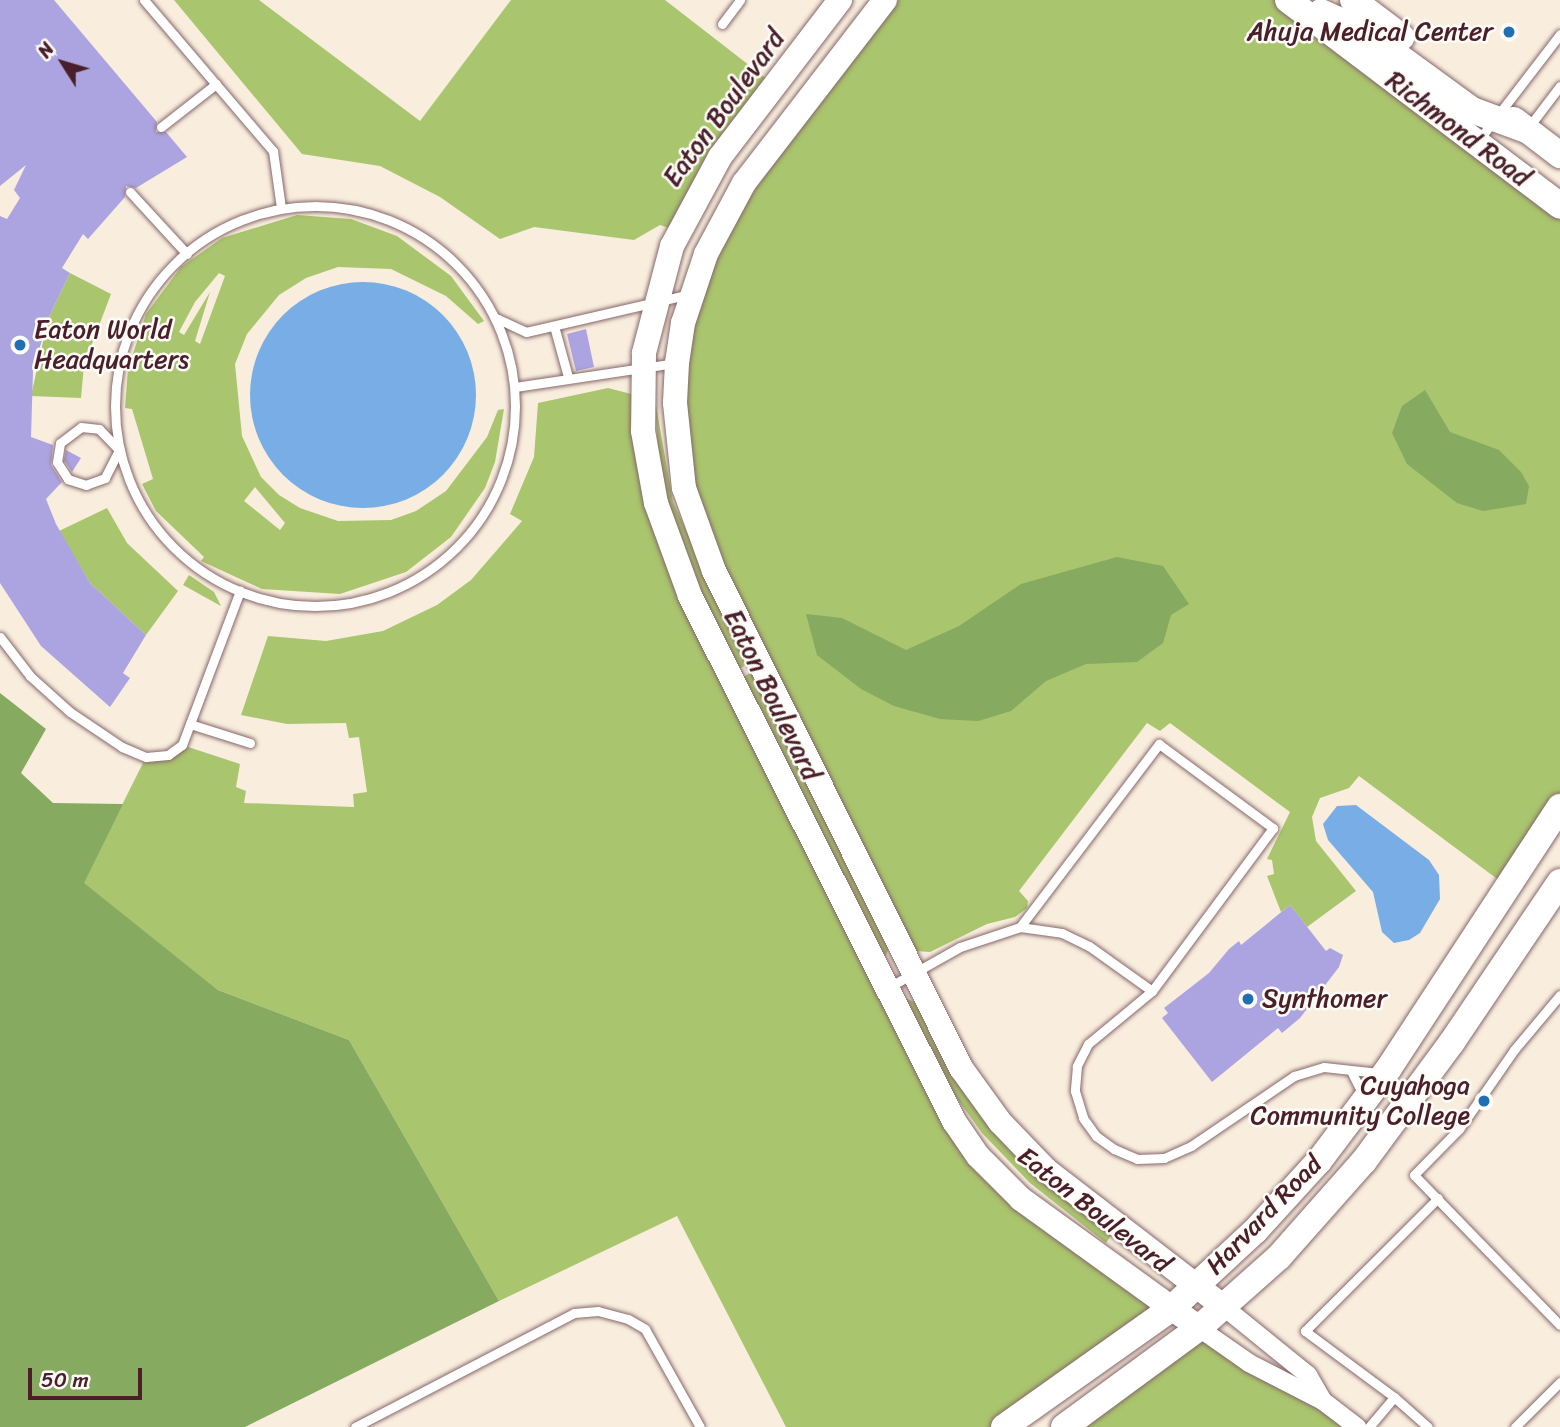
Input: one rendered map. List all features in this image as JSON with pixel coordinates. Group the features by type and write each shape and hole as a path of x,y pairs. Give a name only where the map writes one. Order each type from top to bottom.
{"main road":[{"name":"Richmond Road","path":"1288,0 1560,206"},
{"path":"1294,0 1365,32 1498,116 1526,130"},
{"name":"Richmond Road","path":"1353,0 1498,116"},
{"name":"Richmond Road","path":"1526,130 1560,155"},
{"name":"Harvard Road","path":"1004,1427 1172,1308 1255,1231 1309,1171 1385,1074 1560,807"},
{"name":"Harvard Road","path":"1065,1427 1199,1328 1279,1257 1364,1161 1452,1042 1560,881"}],"street":[{"name":"Eaton Boulevard","path":"840,0 701,184 672,246 655,303 644,365 647,468 673,558 884,989 954,1121 978,1156 1021,1199 1199,1328"},
{"name":"Eaton Boulevard","path":"885,0 744,184 725,213 691,293 677,363 677,444 698,533 961,1068 1020,1145 1078,1198 1224,1307"},
{"path":"1224,1307 1308,1375 1322,1401"},
{"path":"1199,1328 1250,1363 1322,1401 1357,1427"}],"lane":[{"path":"144,0 273,151 281,208"},
{"path":"722,24 740,0"},
{"path":"1476,143 1560,34"},
{"path":"161,127 216,84"},
{"path":"1526,130 1560,86"},
{"path":"130,192 187,254"},
{"path":"346,207 408,227 460,265 496,318 515,387 510,449 496,494 465,540 423,575 373,598 318,607 264,601 214,580 170,546 138,502 119,450 116,385 132,323 169,269 187,254 220,229 281,208 346,207"},
{"path":"496,318 526,332 691,293"},
{"path":"554,326 568,377"},
{"path":"515,387 644,365 677,363"},
{"path":"81,427 99,429 119,450 105,478 86,485 68,478 57,461 60,443 81,427"},
{"path":"0,637 30,676 71,712 122,747 146,757 168,755 182,745 240,591"},
{"path":"190,724 250,743"},
{"path":"1020,927 1159,744 1273,828 1152,991 1088,1044 1077,1066 1075,1091 1083,1118 1096,1136 1138,1159 1164,1158 1191,1146 1294,1076 1324,1067 1352,1073 1385,1074"},
{"path":"884,989 912,971 992,933 1020,927 1062,933 1089,946 1152,991"},
{"path":"1558,1319 1414,1175 1460,1129 1514,1050 1560,995"},
{"path":"1352,1073 1365,1099"},
{"path":"1428,1427 1394,1397 1305,1331 1438,1198"},
{"path":"355,1427 574,1313 598,1311 628,1319 645,1329 700,1427"},
{"path":"1515,1427 1560,1382"},
{"path":"1369,1427 1394,1397"}],"green space":[{"path":"174,0 259,0 420,121 511,0 665,0 776,86 678,231 660,225 634,240 534,227 500,239 440,197 380,166 302,154"},
{"path":"885,0 1288,0 1560,206 1560,807 1508,887 1359,776 1349,788 1320,798 1312,817 1316,841 1356,891 1307,927 1290,905 1281,912 1267,876 1274,874 1272,860 1267,859 1290,812 1170,723 1160,731 1147,723 1019,891 1028,901 1027,908 1015,917 987,924 930,952 915,951 714,571 675,403 706,254"},
{"path":"297,215 351,219 397,236 451,276 484,321 478,324 446,296 391,269 338,267 306,278 279,295 247,334 235,364 242,436 261,477 279,495 300,508 338,521 391,520 416,511 446,491 487,437 498,410 504,409 495,462 485,488 451,537 406,572 340,594 262,589 201,561 204,557 156,511 142,484 153,479 132,409 125,408 128,369 146,314 181,267 222,238","holes":["219,273 225,276 200,344 195,341 210,292 184,335 179,332 195,302","255,487 285,523 280,530 244,501"]},
{"path":"70,273 111,294 84,365 81,398 31,396 48,319"},
{"path":"608,388 643,397 656,503 978,1156 1172,1308 1004,1427 786,1427 677,1216 499,1301 349,1040 218,990 83,883 146,757 168,755 182,745 240,764 236,787 246,791 244,803 354,807 353,794 367,792 359,737 349,738 346,723 287,724 241,715 268,636 326,641 383,631 437,605 471,580 522,521 510,514 534,457 538,403"},
{"path":"1425,390 1450,432 1499,450 1521,472 1529,486 1526,504 1483,511 1457,503 1407,464 1392,433 1402,406"},
{"path":"655,400 673,502 748,664 737,670 707,612 660,487"},
{"path":"107,508 127,543 178,591 146,635 90,583 59,531"},
{"path":"1117,557 1163,566 1189,604 1171,615 1163,643 1137,662 1086,664 1046,681 1011,711 978,721 940,719 894,706 861,689 817,655 806,614 842,618 906,650 959,626 1021,584"},
{"path":"189,575 214,592 221,606 183,585"},
{"path":"752,672 889,948 885,957 741,678"},
{"path":"0,693 46,729 21,773 53,803 123,804 84,883 218,990 349,1040 499,1301 245,1427 0,1427"},
{"path":"907,999 917,1003 936,1043 1112,1234 1106,1243 1030,1183 982,1133 935,1068 904,1004"},
{"path":"1199,1328 1357,1427 1064,1427"}],"water":[{"path":"352,282 374,282 406,290 443,315 468,352 476,395 468,438 443,475 406,500 374,508 352,508 310,495 276,467 258,438 250,406 250,384 263,342 291,308 320,290"},
{"path":"1356,805 1429,860 1439,875 1440,899 1420,933 1409,940 1394,943 1382,932 1373,892 1328,840 1323,824 1337,806"}],"building":[{"name":"Eaton World Headquarters","path":"0,0 54,0 157,122 156,132 166,132 187,157 136,188 126,186 125,197 88,239 83,234 62,268 70,273 48,319 33,371 31,437 53,445 51,465 62,482 46,499 56,524 90,583 146,635 123,673 130,678 110,707 41,646 0,583 0,216 7,219 20,198 14,190 26,165 0,186"},
{"path":"586,329 594,367 576,371 567,334"},
{"path":"66,450 81,458 72,472 64,460"},
{"path":"1290,905 1326,951 1330,948 1343,955 1339,967 1300,1018 1282,1033 1278,1028 1212,1082 1162,1018 1168,1013 1164,1008 1209,973 1229,949 1239,941 1241,945"}],"place":[{"name":"Ahuja Medical Center","path":"1509,32"},
{"name":"Eaton World Headquarters","path":"20,345"},
{"name":"Synthomer","path":"1248,999"},
{"name":"Cuyahoga Community College","path":"1484,1101"}]}
